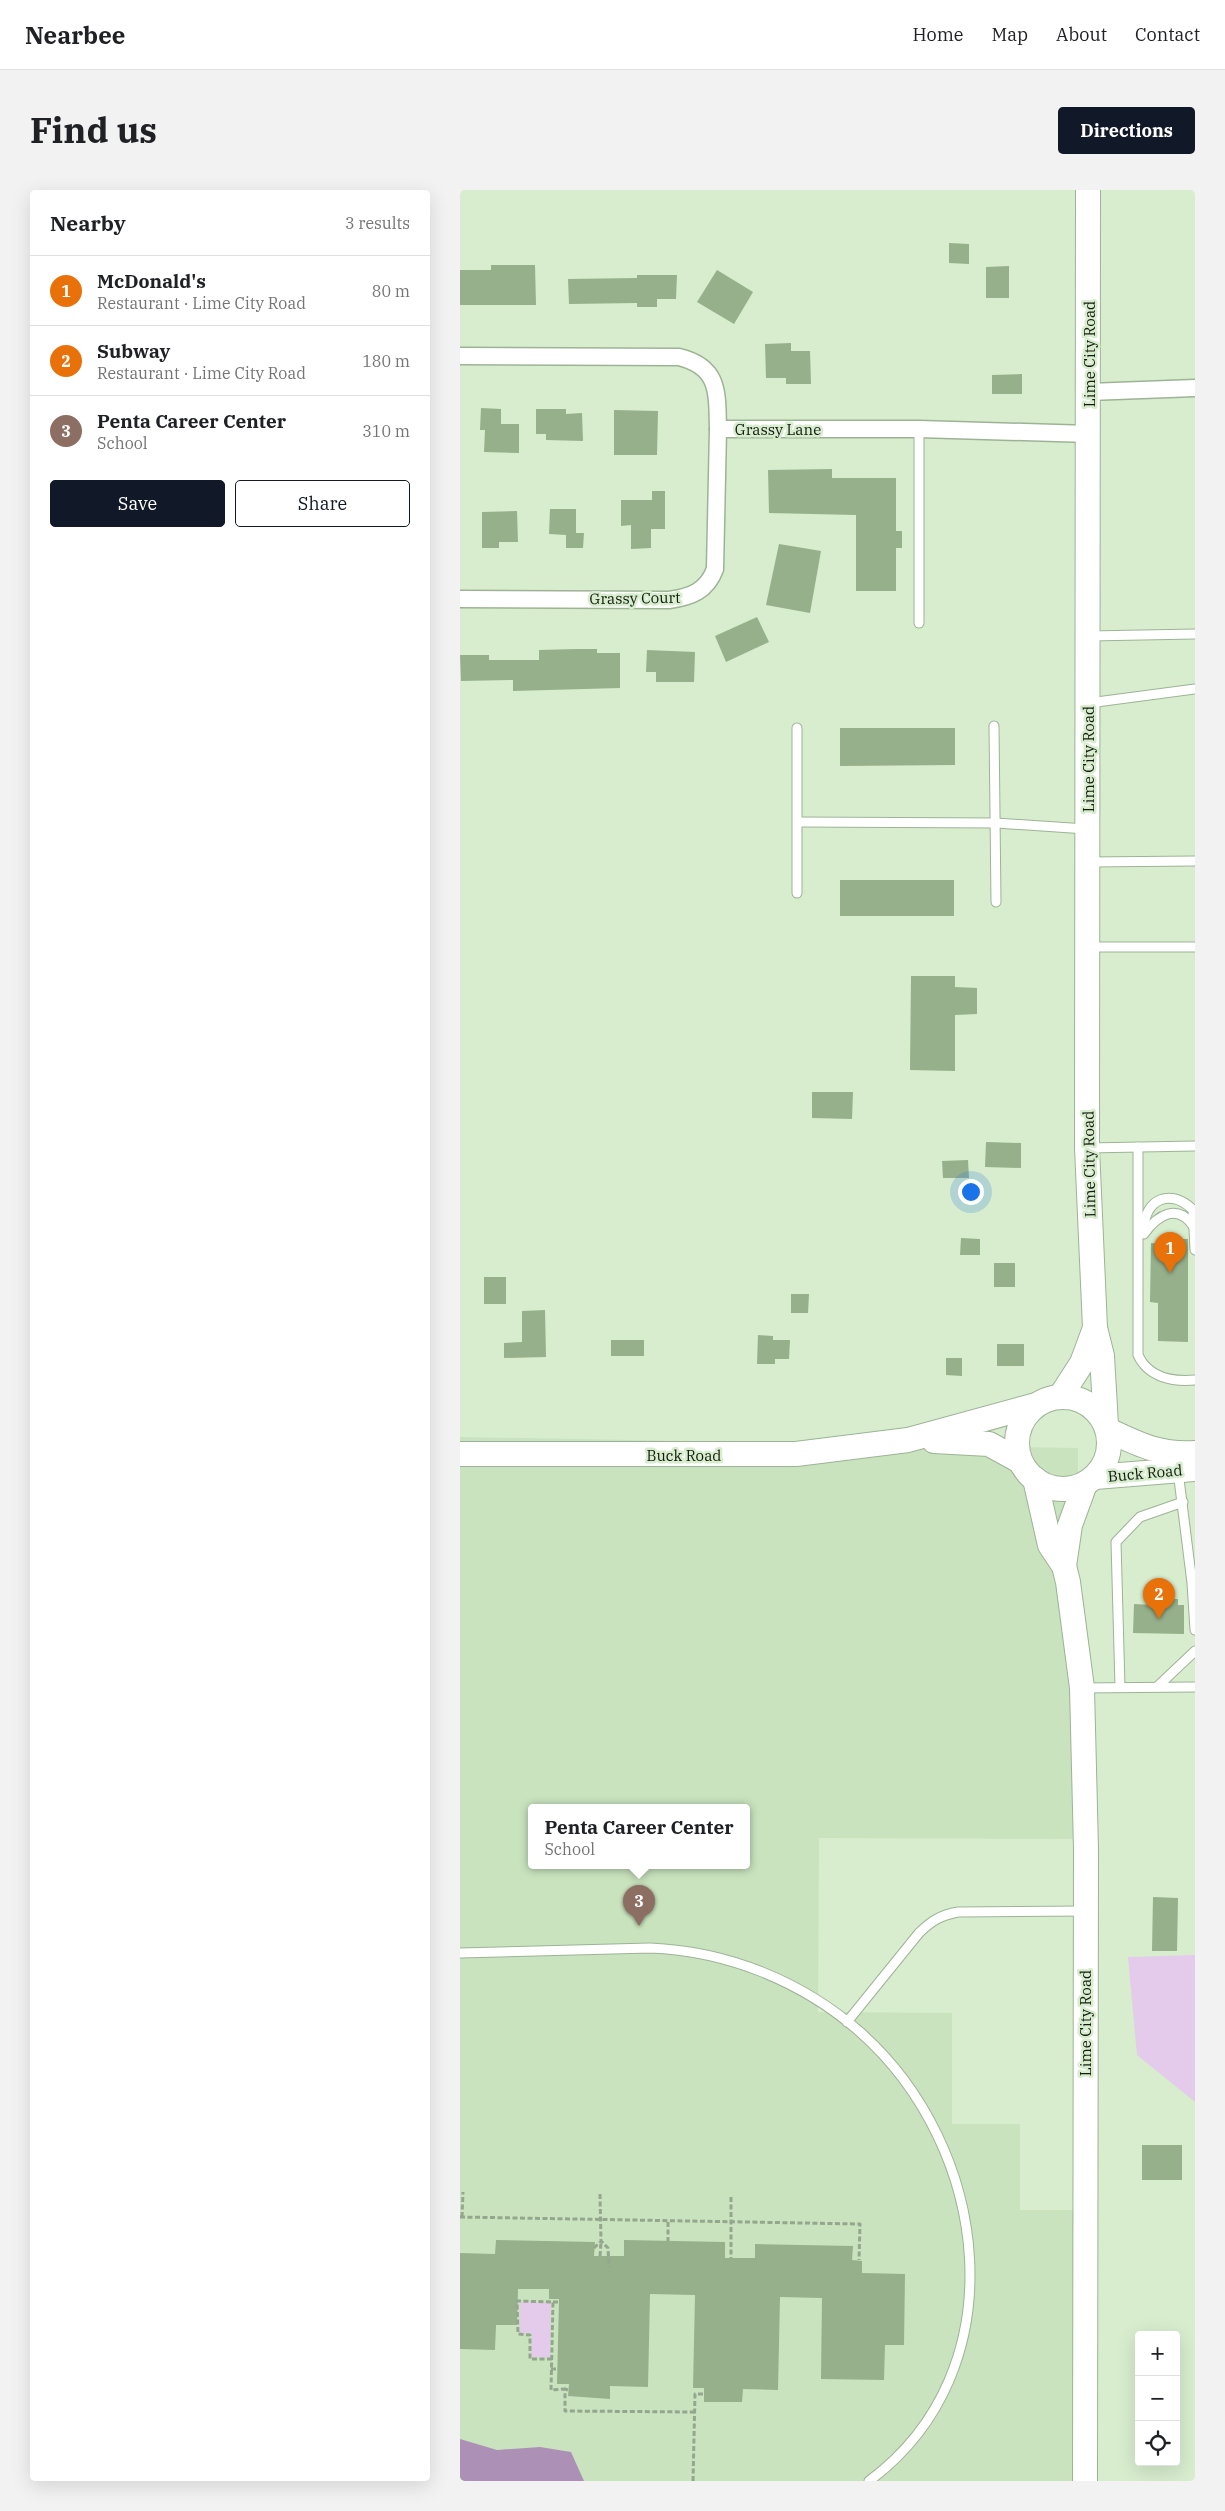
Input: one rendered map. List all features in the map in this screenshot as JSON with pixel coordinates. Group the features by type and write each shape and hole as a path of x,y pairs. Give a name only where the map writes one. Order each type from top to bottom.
{"street":[{"name":"Lime City Road","path":"1088,190 1087,1148 1094,1328 1102,1356 1107,1427"},
{"name":"Grassy Lane","path":"460,356 679,357 688,359 707,371 714,380 718,392 718,429 920,429 1088,434"},
{"path":"1089,392 1195,388"},
{"name":"Grassy Court","path":"460,598 670,600 697,593 707,584 715,569 718,429"},
{"name":"Lime City Road","path":"1060,1397 1082,1363 1094,1328"},
{"path":"1060,1397 1079,1399 1091,1406 1101,1415 1107,1427 1109,1453 1104,1466 1090,1481 1068,1489 1054,1488 1027,1470 1017,1446 1018,1432 1025,1417 1045,1400 1060,1397"},
{"name":"Buck Road","path":"460,1454 796,1454 908,1440 1036,1406"},
{"name":"Buck Road","path":"1107,1427 1153,1450 1174,1454 1195,1453"},
{"name":"Buck Road","path":"908,1440 989,1444 1027,1470"},
{"name":"Lime City Road","path":"1027,1470 1050,1545 1064,1566"},
{"name":"Buck Road","path":"1090,1481 1187,1470"},
{"name":"Lime City Road","path":"1085,2481 1086,1911 1082,1688 1071,1602 1064,1566 1070,1525 1090,1481"}],"lane":[{"path":"919,623 920,429"},
{"path":"1088,636 1195,634"},
{"path":"1088,703 1195,689"},
{"path":"994,726 996,902"},
{"path":"796,728 797,893"},
{"path":"798,822 996,823 1088,829"},
{"path":"1088,862 1195,861"},
{"path":"1088,948 1195,947"},
{"path":"1087,1148 1195,1146"},
{"path":"1138,1147 1138,1355 1148,1370 1160,1377 1195,1380"},
{"path":"1138,1342 1143,1330 1144,1222 1150,1208 1158,1200 1170,1197 1183,1200 1193,1210 1195,1250"},
{"path":"1144,1234 1151,1223 1169,1213 1179,1214 1188,1218 1194,1227"},
{"path":"1187,1470 1182,1502 1194,1583 1195,1630"},
{"path":"1120,1687 1116,1542 1140,1517 1182,1502"},
{"path":"1158,1686 1195,1651"},
{"path":"1082,1688 1195,1687"},
{"path":"847,2022 919,1932 932,1920 946,1914 958,1912 1086,1911"},
{"path":"460,1953 650,1948 690,1952 728,1960 772,1976 820,2002 847,2022 886,2060 921,2105 954,2177 966,2229 970,2262 969,2311 965,2337 944,2394 929,2422 909,2446 869,2481"}],"path":[{"path":"462,2192 461,2217 860,2224 859,2260"},
{"path":"600,2194 600,2256"},
{"path":"731,2197 731,2258"},
{"path":"668,2222 668,2241"},
{"path":"594,2248 601,2241"},
{"path":"601,2241 608,2248 609,2267"},
{"path":"552,2359 530,2358 530,2335 518,2334 517,2301 559,2302"},
{"path":"553,2302 551,2390 567,2390 565,2411 694,2412"},
{"path":"551,2369 558,2369"},
{"path":"693,2481 695,2394 704,2394"}],"shaded area":[{"path":"460,1437 1078,1448 1076,1839 819,1838 818,2012 952,2013 952,2124 1020,2124 1020,2210 1088,2210 1086,2481 460,2481"},
{"path":"1195,1955 1195,2102 1137,2055 1128,1957"},
{"path":"520,2302 551,2303 550,2357 531,2357 532,2333 520,2333"},
{"path":"460,2439 497,2450 540,2447 571,2452 584,2481 460,2481"}],"building":[{"path":"949,243 969,244 969,264 949,263"},
{"path":"491,265 535,265 536,305 460,305 460,270 491,270"},
{"path":"1009,266 1009,298 986,298 986,267"},
{"path":"717,270 753,292 734,324 697,302"},
{"path":"637,275 677,275 676,299 657,299 657,307 637,307 637,303 569,304 568,279 637,278"},
{"path":"791,343 791,351 810,351 811,384 786,384 786,378 766,378 765,344"},
{"path":"1022,374 1022,394 992,394 992,375"},
{"path":"481,408 501,409 501,424 519,424 519,453 484,452 485,430 480,430"},
{"path":"536,409 566,409 566,414 582,413 583,441 546,440 546,434 536,434"},
{"path":"614,410 658,411 657,455 614,455"},
{"path":"832,469 832,478 896,478 896,531 902,531 902,548 896,548 896,591 856,591 856,515 769,513 768,470"},
{"path":"652,491 665,491 665,529 651,529 651,548 631,549 631,525 621,526 621,500 652,500"},
{"path":"550,509 576,509 576,533 584,533 583,548 566,548 566,535 549,534"},
{"path":"517,511 518,542 499,542 499,548 482,548 482,512"},
{"path":"779,544 821,551 810,613 766,605"},
{"path":"757,617 769,642 726,662 715,636"},
{"path":"597,649 597,653 620,653 620,688 513,691 513,680 461,681 460,655 489,655 489,660 539,660 539,650"},
{"path":"647,650 695,652 694,682 656,682 656,672 646,672"},
{"path":"840,728 955,728 955,765 840,766"},
{"path":"840,880 954,880 954,916 840,916"},
{"path":"911,976 955,976 955,987 977,988 977,1014 955,1015 955,1071 910,1070"},
{"path":"812,1092 853,1092 852,1119 812,1118"},
{"path":"986,1142 1021,1143 1021,1168 985,1167"},
{"path":"968,1160 969,1178 943,1178 942,1161"},
{"path":"961,1238 980,1239 980,1255 960,1255"},
{"path":"1165,1239 1188,1239 1188,1342 1158,1341 1158,1303 1150,1302 1151,1243 1165,1244"},
{"path":"994,1263 1015,1263 1015,1287 994,1287"},
{"path":"484,1277 506,1277 506,1304 484,1304"},
{"path":"791,1294 809,1294 808,1313 791,1313"},
{"path":"545,1310 546,1357 504,1358 504,1343 522,1342 522,1311"},
{"path":"758,1335 773,1336 773,1340 790,1340 789,1359 775,1359 775,1364 757,1364"},
{"path":"611,1340 644,1340 644,1356 611,1356"},
{"path":"997,1344 1024,1344 1024,1366 997,1366"},
{"path":"946,1358 962,1358 962,1376 946,1375"},
{"path":"1154,1599 1178,1599 1178,1605 1184,1605 1184,1634 1133,1633 1134,1604 1154,1605"},
{"path":"1153,1897 1178,1898 1177,1951 1152,1951"},
{"path":"1142,2145 1182,2145 1182,2180 1142,2180"},
{"path":"496,2240 595,2242 594,2256 624,2256 624,2240 725,2242 725,2258 755,2258 755,2244 853,2246 852,2260 862,2261 862,2273 905,2274 904,2345 885,2345 884,2380 821,2379 822,2298 780,2297 778,2390 743,2389 742,2402 704,2402 704,2388 693,2388 695,2295 650,2294 648,2387 610,2386 610,2399 568,2396 569,2384 557,2384 559,2299 549,2299 549,2289 518,2289 517,2325 496,2325 495,2350 460,2349 460,2253 495,2254"}],"place":[{"name":"McDonald's","path":"1170,1273"},
{"name":"Subway","path":"1159,1619"},
{"name":"Penta Career Center","path":"639,1926"}]}
